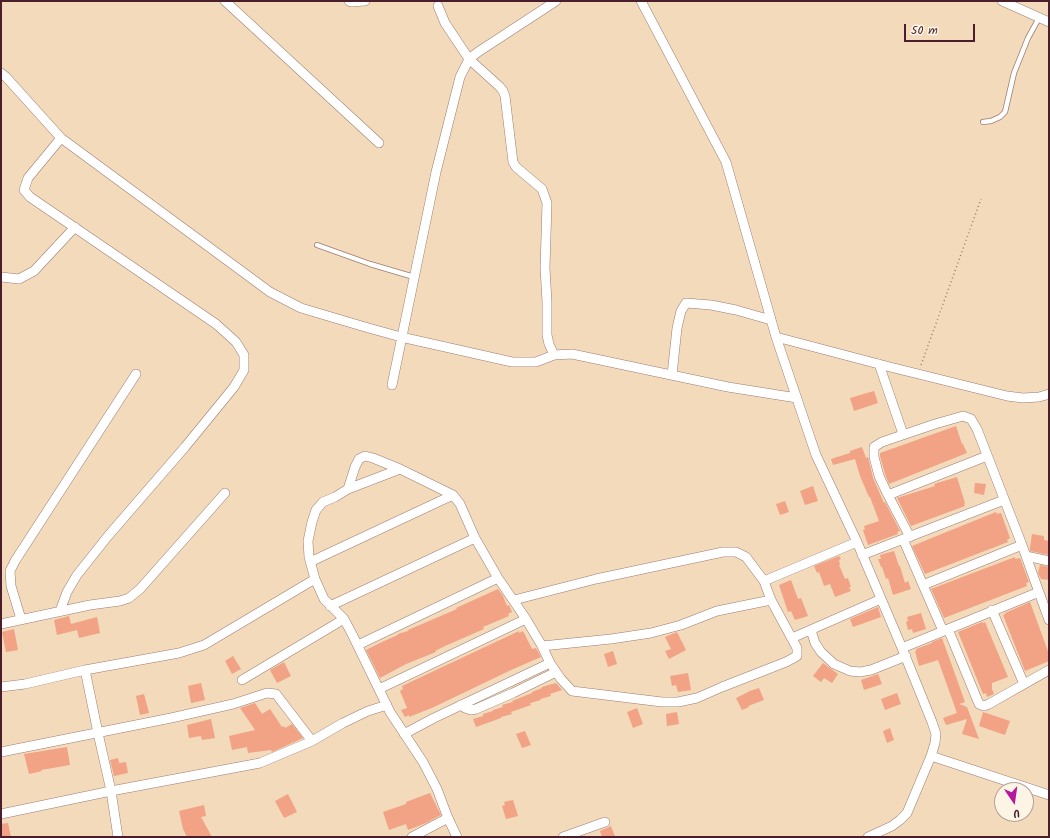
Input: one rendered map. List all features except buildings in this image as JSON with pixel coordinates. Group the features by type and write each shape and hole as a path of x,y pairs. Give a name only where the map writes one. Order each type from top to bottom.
{"street":[{"path":"225,1 379,143"},
{"path":"349,1 365,1"},
{"path":"392,385 436,172 460,77 469,59 556,1"},
{"path":"641,1 726,162 776,337 816,455 857,542 904,652 936,734 931,756 907,813 892,826 868,837"},
{"path":"1002,1 1049,22"},
{"path":"437,3 445,23 469,59 500,87 503,92 505,96 513,162 516,167 542,189 547,203 545,268 548,302 547,335 554,355"},
{"path":"1,73 61,138 270,292 301,308 401,337 512,362 536,362 554,355 572,354 728,387 797,398"},
{"path":"60,611 67,592 76,576 108,536 186,447 234,387 244,370 244,355 236,342 216,324 75,226 30,197 24,190 28,178 61,138"},
{"path":"1,277 19,279 34,271 75,226"},
{"path":"672,375 677,328 681,311 686,303 711,305 772,320"},
{"path":"776,337 1007,396 1024,398 1039,397 1049,394"},
{"path":"879,364 903,434"},
{"path":"21,619 11,586 10,571 136,374"},
{"path":"1049,620 977,429 971,419 963,416 935,424 903,434 882,442 874,447 874,457 880,476 906,538 923,585 946,630 979,704 984,706 989,704 1049,670"},
{"path":"348,489 359,459 365,456 400,468 453,495 460,504 474,538 498,578 526,619 550,663 572,692 662,702 678,702 697,698 786,662 797,656 797,648 771,600 764,581 746,558 736,552 723,552 596,579 514,600"},
{"path":"888,495 987,456"},
{"path":"400,468 348,489 323,502 316,510 312,522 308,541 309,557 315,579 324,599 344,619 390,712 423,762 457,837"},
{"path":"1,624 129,598 140,589 225,493"},
{"path":"310,562 453,495"},
{"path":"862,555 1004,500"},
{"path":"330,606 474,538"},
{"path":"764,581 857,542"},
{"path":"923,585 1022,545"},
{"path":"1026,556 1049,561"},
{"path":"358,645 498,578"},
{"path":"1,687 25,684 86,670 179,652 204,645 315,579"},
{"path":"811,630 815,643 821,652 834,664 850,671 860,672 871,670 946,630 1039,592"},
{"path":"792,638 881,599"},
{"path":"542,646 651,633 717,611 771,600"},
{"path":"992,610 1024,684"},
{"path":"242,680 344,619"},
{"path":"379,689 526,619"},
{"path":"404,734 434,718 550,663"},
{"path":"86,670 111,791 118,837"},
{"path":"461,705 471,710 488,705 556,672"},
{"path":"1,752 172,718 233,704 267,693 276,694 312,741"},
{"path":"1,814 111,791 260,763 312,741 343,723 368,711 387,705"},
{"path":"931,756 1049,795"},
{"path":"412,837 448,818"},
{"path":"563,837 605,822"}],"lane":[{"path":"983,122 1000,117 1005,112 1014,73 1028,38 1039,18"},
{"path":"317,245 370,264 414,277"}],"path":[{"path":"918,374 981,199"}]}
